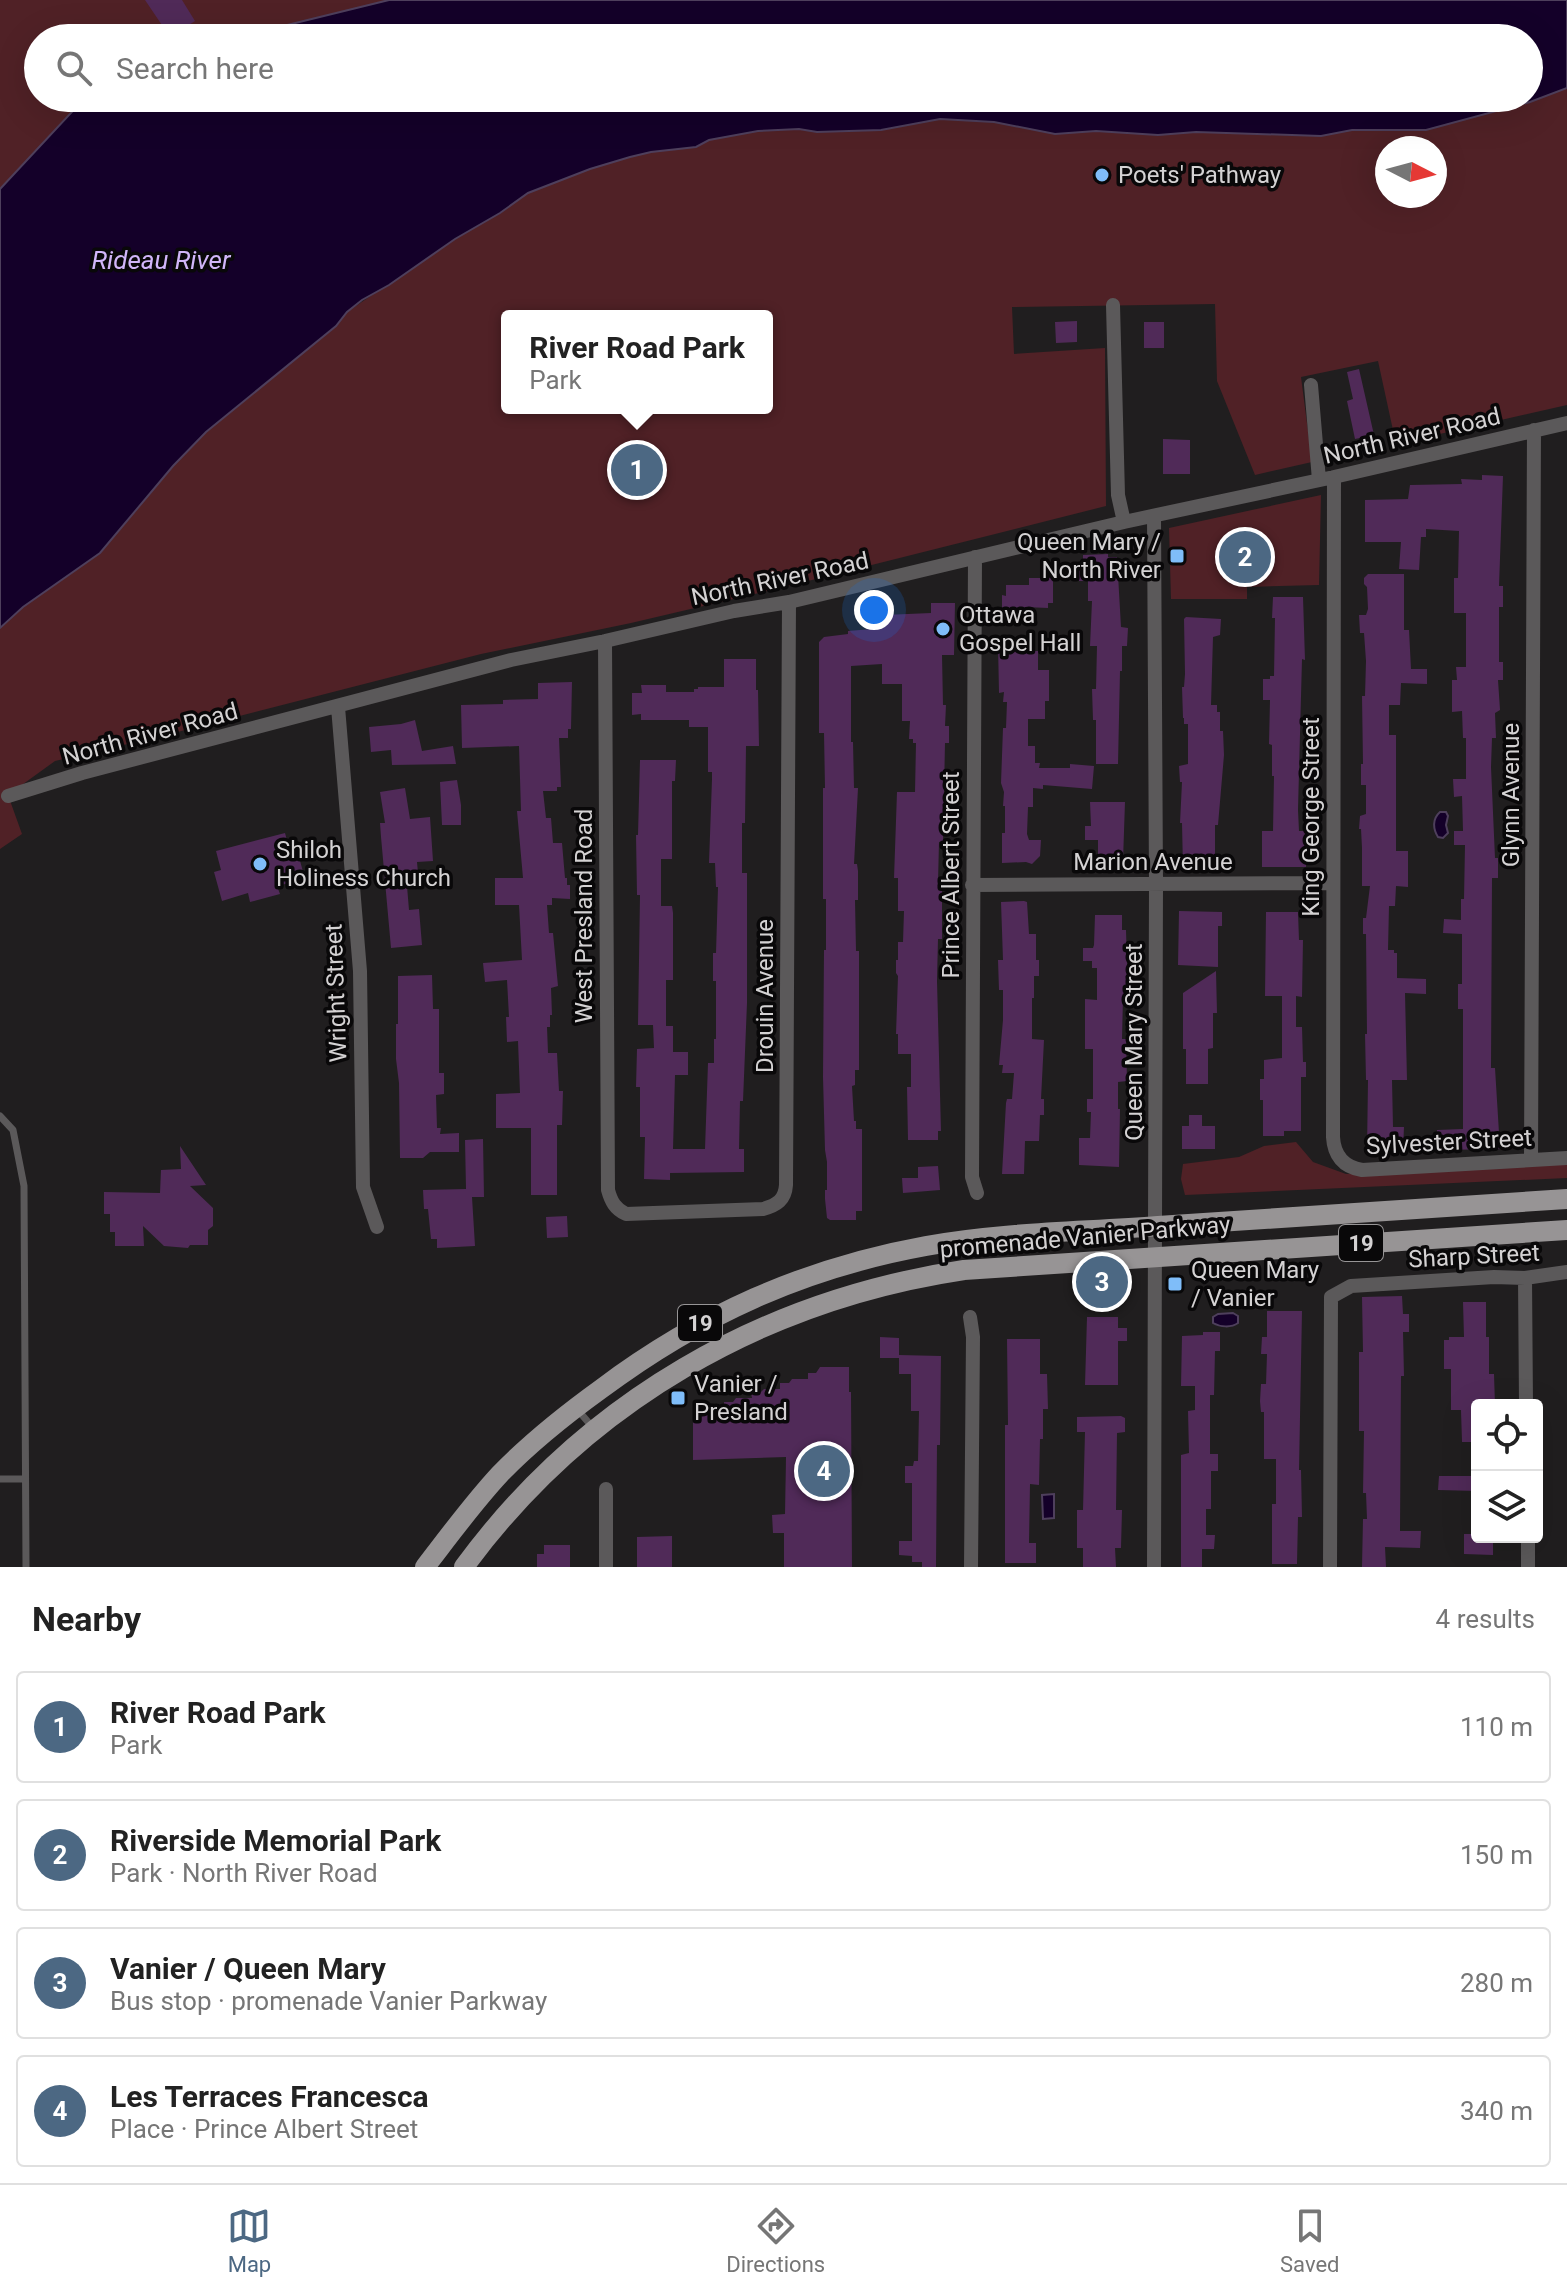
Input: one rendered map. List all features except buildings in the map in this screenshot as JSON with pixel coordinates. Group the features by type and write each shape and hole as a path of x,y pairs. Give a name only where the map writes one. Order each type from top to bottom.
{"main road":[{"name":"19","path":"1156,1227 1567,1199"},
{"name":"promenade Vanier Parkway","path":"425,1567 499,1476 554,1424 639,1360 735,1306 811,1275 931,1245 1050,1232 1156,1227"},
{"name":"promenade Vanier Parkway","path":"464,1567 536,1482 594,1429 657,1384 717,1349 784,1318 830,1302 906,1281 964,1270 1567,1230"}],"street":[{"path":"1113,305 1118,495 1124,522"},
{"name":"King George Street","path":"1311,385 1327,479 1333,1137 1338,1156"},
{"name":"North River Road","path":"8,796 82,773 511,660 734,611 789,602 1124,522 1567,423"},
{"name":"Glynn Avenue","path":"1531,1160 1534,430"},
{"name":"Queen Mary Street","path":"1154,516 1154,1567"},
{"name":"Prince Albert Street","path":"975,557 972,1177 977,1193"},
{"name":"Drouin Avenue","path":"608,1190 611,1200 626,1214 763,1209 779,1202 785,1193 789,602"},
{"name":"West Presland Road","path":"605,641 608,1190"},
{"name":"Wright Street","path":"338,707 360,979 363,1187 377,1227"},
{"name":"Marion Avenue","path":"972,885 1333,883"},
{"name":"Sylvester Street","path":"1338,1156 1347,1165 1362,1170 1567,1158"},
{"name":"Sharp Street","path":"1330,1567 1331,1297 1351,1286 1494,1277 1525,1278 1567,1272"},
{"path":"1525,1278 1526,1399"},
{"path":"970,1317 973,1337 971,1567"},
{"path":"606,1489 606,1567"},
{"path":"1528,1543 1528,1567"}],"lane":[{"path":"0,1116 13,1130 24,1186 26,1567"},
{"path":"576,1407 594,1429"},
{"path":"0,1479 24,1479"}],"shaded area":[{"path":"0,0 389,0 291,24 24,24 24,112 72,112 0,189"},
{"path":"1567,88 1567,405 1396,444 1378,361 1301,377 1312,462 1255,475 1217,381 1215,304 1012,307 1014,354 1105,348 1106,506 784,587 481,654 55,761 8,795 22,834 0,849 0,628 23,607 100,553 173,466 206,432 336,326 347,312 528,193 630,157 696,147 709,140 758,131 881,130 940,119 994,122 1055,134 1096,131 1158,135 1196,132 1321,136 1352,130 1426,130 1493,112 1543,112 1543,97"},
{"path":"1321,495 1319,585 1247,587 1247,599 1171,599 1169,528"},
{"path":"1296,1142 1313,1162 1346,1174 1567,1163 1567,1178 1185,1195 1181,1179 1183,1164 1239,1157 1264,1146"}],"water":[{"name":"Rideau River","path":"389,0 1567,0 1567,88 1543,97 1543,24 291,24"},
{"name":"Rideau River","path":"72,112 1493,112 1426,130 1352,130 1321,136 1196,132 1158,135 1096,131 1055,134 994,122 940,119 881,130 758,131 709,140 696,147 651,152 590,169 528,193 362,300 336,326 206,432 173,466 100,553 23,607 0,628 0,189"},
{"path":"1440,812 1446,812 1448,816 1448,833 1443,838 1438,837 1434,827"},
{"path":"1233,1313 1238,1316 1235,1325 1213,1323 1213,1317 1218,1314"},
{"path":"1054,1494 1054,1518 1043,1519 1042,1495"}],"place":[{"name":"Poets' Pathway","path":"1102,175"},
{"name":"River Road Park","path":"637,470"},
{"name":"Queen Mary / North River","path":"1177,556"},
{"name":"Riverside Memorial Park","path":"1245,557"},
{"name":"Ottawa Gospel Hall","path":"943,629"},
{"name":"Shiloh Holiness Church","path":"260,864"},
{"name":"Vanier / Queen Mary","path":"1102,1282"},
{"name":"Queen Mary / Vanier","path":"1175,1284"},
{"name":"Vanier / Presland","path":"678,1398"},
{"name":"Les Terraces Francesca","path":"824,1471"}]}
